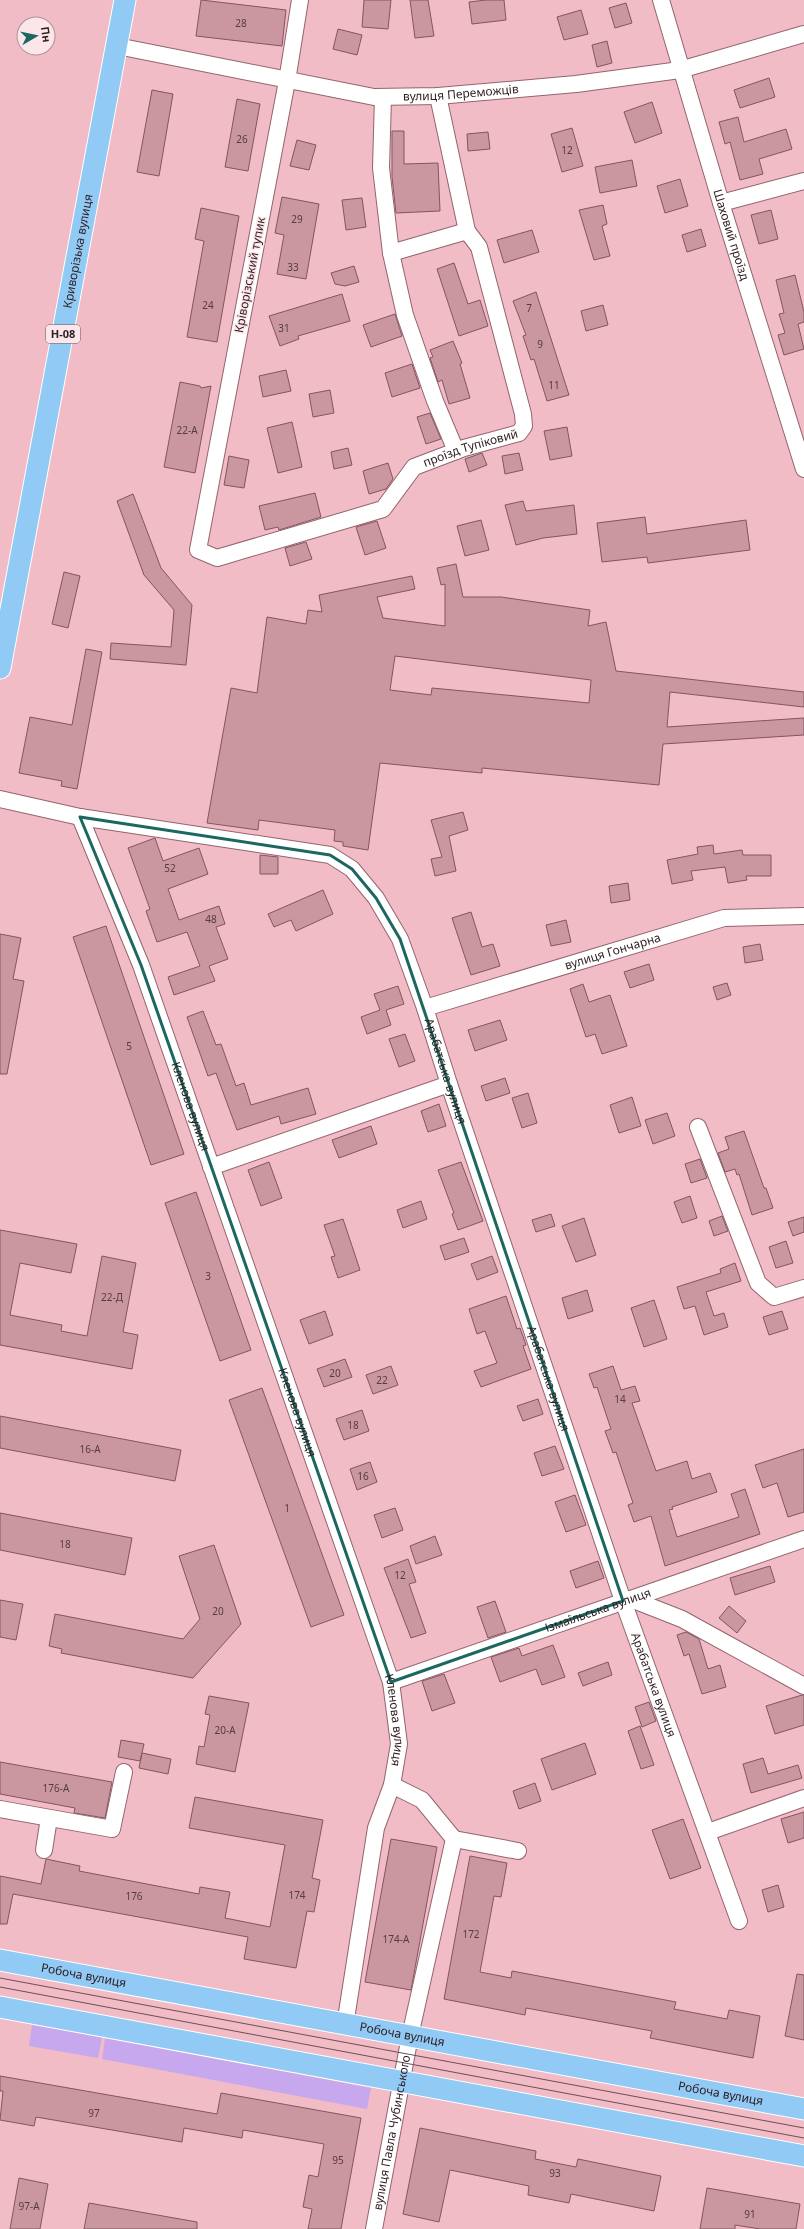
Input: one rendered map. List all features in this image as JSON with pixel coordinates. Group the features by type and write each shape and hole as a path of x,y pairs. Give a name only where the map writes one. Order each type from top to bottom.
{"main road":[{"name":"Криворізька вулиця","path":"0,668 125,0"},
{"name":"Робоча вулиця","path":"0,1960 804,2109"},
{"path":"0,2007 804,2156"}],"street":[{"name":"Кріворізський тупик","path":"198,550 287,81 300,0"},
{"name":"Шаховий проїзд","path":"661,0 680,70 721,203 799,437 804,469"},
{"name":"вулиця Переможців","path":"117,46 287,81 374,97 383,97 438,96 576,84 680,70 804,34"},
{"name":"проїзд Тупіковий","path":"198,550 217,558 383,509 414,467 456,451 519,433 524,426 523,414 479,247 467,231 438,96"},
{"path":"383,97 381,168 391,253 405,315 435,401 456,451"},
{"path":"721,203 804,181"},
{"path":"391,253 467,231"},
{"path":"0,799 80,817"},
{"name":"Арабатська вулиця","path":"80,817 330,855 352,869 376,898 400,939 425,1008 449,1084 739,1921"},
{"name":"Кленова вулиця","path":"80,817 141,965 391,1682 399,1744 392,1785 376,1828 352,1991 345,2025"},
{"name":"вулиця Гончарна","path":"425,1008 724,918 804,916"},
{"path":"211,1167 449,1084"},
{"path":"698,1126 758,1283 774,1297 804,1288"},
{"name":"Ізмаїльська вулиця","path":"391,1682 804,1539"},
{"path":"627,1600 682,1619 804,1686"},
{"path":"0,1809 112,1829 124,1772"},
{"path":"392,1785 422,1800 454,1839 518,1851"},
{"path":"708,1832 804,1798"},
{"path":"44,1850 49,1818"},
{"name":"вулиця Павла Чубинського","path":"374,2229 403,2082 410,2036 454,1839"}],"highlighted area":[{"path":"80,817 330,855 352,869 376,898 400,939 623,1601 391,1682 141,965"}],"shaded area":[{"path":"32,2025 102,2037 98,2058 29,2046"},
{"path":"105,2038 371,2088 367,2109 102,2059"}],"building":[{"path":"201,0 286,10 282,46 196,36"},
{"path":"364,0 391,0 388,29 362,27"},
{"path":"410,0 428,0 434,36 415,38"},
{"path":"504,0 506,20 472,24 469,2"},
{"path":"626,3 632,23 615,28 609,8"},
{"path":"581,10 588,34 564,40 557,17"},
{"path":"338,29 362,35 357,55 333,49"},
{"path":"607,41 612,63 597,67 592,45"},
{"path":"769,78 775,97 740,108 734,90"},
{"path":"152,90 173,94 159,176 137,172"},
{"path":"237,99 260,104 248,171 225,167"},
{"path":"652,102 662,133 635,143 624,112"},
{"path":"738,117 744,142 786,129 792,149 759,159 763,174 740,180 730,142 725,144 719,122"},
{"path":"572,128 583,166 562,172 551,134"},
{"path":"392,131 404,131 404,164 438,163 440,211 396,213 392,177"},
{"path":"488,132 490,149 468,151 467,134"},
{"path":"297,140 316,145 309,170 290,166"},
{"path":"632,160 637,186 600,193 595,167"},
{"path":"680,179 688,206 665,213 657,186"},
{"path":"282,197 319,204 306,279 277,274 284,235 275,233"},
{"path":"362,198 366,227 346,230 342,200"},
{"path":"603,205 607,224 602,226 610,256 594,260 579,210"},
{"path":"201,208 239,216 217,342 187,337 204,241 195,239"},
{"path":"771,210 778,239 759,244 751,215"},
{"path":"701,229 706,246 687,252 682,235"},
{"path":"532,230 539,252 504,263 497,240"},
{"path":"454,263 468,304 480,300 488,326 459,336 437,269"},
{"path":"354,266 359,282 345,286 335,284 331,273"},
{"path":"795,275 804,312 804,322 798,324 804,349 784,355 778,335 785,333 779,314 784,313 776,280"},
{"path":"536,292 569,395 547,401 534,359 531,360 523,336 526,335 513,301"},
{"path":"342,294 350,321 298,336 299,339 280,346 269,316"},
{"path":"603,305 608,325 586,331 581,311"},
{"path":"395,314 402,336 371,347 363,325"},
{"path":"453,341 462,363 460,364 470,398 449,404 442,380 438,382 430,358 433,357 430,350"},
{"path":"412,364 420,388 392,397 385,373"},
{"path":"286,370 291,391 263,397 259,376"},
{"path":"180,382 200,386 201,388 211,386 195,473 164,467"},
{"path":"330,390 334,413 313,417 309,394"},
{"path":"430,413 441,439 426,444 417,417"},
{"path":"292,422 302,467 278,473 267,428"},
{"path":"567,427 572,456 550,460 544,431"},
{"path":"348,448 352,465 334,469 331,452"},
{"path":"482,453 487,465 469,472 465,459"},
{"path":"519,453 523,470 505,474 502,456"},
{"path":"229,456 249,460 244,488 224,485"},
{"path":"388,463 393,479 386,489 369,494 363,471"},
{"path":"315,493 321,517 279,530 278,527 265,530 259,506"},
{"path":"133,494 161,568 192,605 186,665 110,659 111,643 171,647 174,610 144,575 117,501"},
{"path":"523,501 526,511 574,505 577,534 543,538 516,545 505,505"},
{"path":"645,517 647,534 746,520 750,550 648,563 647,557 602,562 597,523"},
{"path":"481,520 489,550 465,556 457,526"},
{"path":"377,521 386,548 365,555 356,527"},
{"path":"306,542 312,559 290,566 285,548"},
{"path":"456,564 463,597 501,597 590,610 588,626 606,622 616,671 804,692 804,707 670,692 667,727 804,718 804,735 663,744 659,785 482,768 482,773 380,763 368,850 343,846 343,842 334,841 335,830 259,820 258,830 207,823 231,688 257,693 267,617 306,624 308,610 322,612 319,595 412,576 415,589 377,597 383,618 445,626 445,584 441,585 437,568","holes":["395,656 591,680 589,703 432,688 431,695 390,690"]},
{"path":"64,572 80,576 68,628 52,624"},
{"path":"86,649 102,652 77,789 61,786 62,781 19,773 30,717 72,725"},
{"path":"463,812 468,830 449,836 456,871 435,876 431,859 442,857 431,820"},
{"path":"155,838 163,861 199,848 208,874 168,889 179,920 219,906 225,924 216,927 228,959 209,966 215,981 174,995 168,977 200,966 187,932 157,942 146,911 150,909 128,848"},
{"path":"713,845 714,854 742,850 743,855 771,855 771,876 746,876 747,880 728,883 725,867 691,871 693,880 672,884 667,860 698,854 697,847"},
{"path":"260,855 278,857 278,874 260,874"},
{"path":"628,883 630,900 611,903 609,886"},
{"path":"323,890 333,914 296,931 291,920 274,927 268,914"},
{"path":"471,912 482,947 493,944 500,966 471,975 452,918"},
{"path":"566,920 571,942 551,946 546,925"},
{"path":"106,926 184,1154 151,1165 73,937"},
{"path":"0,934 21,938 13,979 24,981 7,1074 0,1074"},
{"path":"760,944 763,960 745,963 743,947"},
{"path":"649,964 654,980 630,988 624,972"},
{"path":"727,983 731,995 717,1000 713,987"},
{"path":"583,984 589,1002 610,995 627,1046 602,1054 595,1034 586,1037 570,989"},
{"path":"398,986 404,1004 386,1010 391,1025 367,1034 361,1017 380,1010 374,994"},
{"path":"203,1011 216,1045 221,1044 236,1086 244,1083 251,1105 308,1088 316,1114 281,1124 279,1116 237,1130 216,1073 208,1076 187,1017"},
{"path":"500,1020 507,1040 475,1051 468,1030"},
{"path":"405,1034 415,1061 399,1067 389,1039"},
{"path":"505,1078 510,1093 486,1101 481,1086"},
{"path":"528,1093 537,1123 522,1128 512,1098"},
{"path":"632,1097 641,1126 619,1133 610,1105"},
{"path":"439,1104 446,1126 428,1132 421,1111"},
{"path":"667,1113 675,1136 653,1144 645,1120"},
{"path":"371,1126 377,1144 339,1158 332,1140"},
{"path":"744,1131 764,1188 766,1188 773,1208 752,1215 739,1174 737,1175 735,1169 725,1172 718,1153 729,1149 725,1137"},
{"path":"700,1159 707,1178 691,1183 685,1164"},
{"path":"269,1162 282,1198 261,1206 248,1170"},
{"path":"461,1162 483,1221 458,1230 452,1214 454,1213 438,1170"},
{"path":"196,1192 251,1350 220,1361 165,1203"},
{"path":"690,1196 697,1218 682,1223 674,1202"},
{"path":"421,1201 427,1219 403,1228 397,1210"},
{"path":"551,1214 555,1226 536,1232 532,1220"},
{"path":"722,1216 728,1231 714,1236 709,1221"},
{"path":"804,1217 804,1232 793,1236 788,1222"},
{"path":"584,1218 596,1255 576,1262 562,1226"},
{"path":"343,1219 360,1270 338,1278 331,1257 335,1256 324,1225"},
{"path":"0,1230 77,1244 71,1273 20,1263 10,1315 62,1325 61,1331 87,1336 102,1256 136,1263 123,1332 138,1335 132,1369 0,1345"},
{"path":"464,1238 469,1252 445,1260 440,1246"},
{"path":"786,1241 793,1263 776,1268 769,1247"},
{"path":"492,1256 498,1272 477,1280 471,1264"},
{"path":"735,1263 741,1281 706,1292 714,1316 724,1313 728,1327 704,1335 695,1306 684,1309 677,1287 721,1273 720,1269"},
{"path":"587,1290 593,1311 568,1319 562,1298"},
{"path":"506,1296 517,1329 520,1328 526,1345 523,1346 531,1369 481,1387 474,1371 497,1363 485,1331 477,1334 469,1309"},
{"path":"654,1300 667,1339 644,1347 631,1308"},
{"path":"325,1311 333,1335 309,1344 300,1320"},
{"path":"782,1311 788,1329 769,1335 763,1317"},
{"path":"345,1359 352,1377 324,1387 317,1369"},
{"path":"391,1366 398,1385 373,1394 366,1375"},
{"path":"613,1366 621,1390 635,1386 640,1401 632,1403 656,1471 687,1461 692,1479 710,1473 717,1492 672,1507 673,1509 669,1510 677,1537 739,1517 731,1494 745,1489 760,1534 665,1566 651,1516 634,1522 628,1505 633,1503 616,1452 613,1453 605,1431 611,1429 597,1387 594,1388 589,1374"},
{"path":"262,1388 344,1615 311,1627 229,1400"},
{"path":"538,1399 543,1414 523,1421 517,1406"},
{"path":"362,1410 369,1431 344,1440 336,1419"},
{"path":"0,1416 181,1450 175,1481 0,1448"},
{"path":"555,1446 564,1469 542,1476 534,1453"},
{"path":"804,1449 804,1512 788,1517 777,1483 763,1488 755,1465"},
{"path":"370,1462 377,1482 357,1490 350,1469"},
{"path":"575,1495 586,1525 566,1532 555,1502"},
{"path":"395,1508 403,1530 382,1538 374,1515"},
{"path":"0,1513 132,1538 125,1575 0,1550"},
{"path":"435,1536 442,1555 416,1564 410,1546"},
{"path":"214,1545 241,1624 193,1678 61,1653 62,1649 49,1646 55,1614 183,1639 200,1619 179,1556"},
{"path":"408,1559 416,1582 409,1584 426,1633 411,1638 384,1568"},
{"path":"598,1561 604,1578 576,1588 570,1571"},
{"path":"770,1566 775,1582 735,1595 730,1578"},
{"path":"0,1600 23,1604 16,1640 0,1637"},
{"path":"495,1601 506,1632 488,1638 477,1607"},
{"path":"729,1606 746,1621 737,1633 719,1618"},
{"path":"686,1632 699,1639 708,1669 720,1665 726,1687 702,1694 689,1654 684,1656 677,1635"},
{"path":"553,1645 565,1677 542,1685 536,1669 500,1682 491,1657 519,1648 522,1656"},
{"path":"608,1662 612,1675 583,1686 578,1673"},
{"path":"444,1674 455,1703 432,1711 422,1681"},
{"path":"804,1695 804,1725 775,1734 766,1706"},
{"path":"209,1696 249,1703 235,1772 196,1764 199,1746 204,1747 210,1715 205,1714"},
{"path":"649,1702 656,1721 642,1727 635,1707"},
{"path":"640,1726 654,1765 641,1769 628,1731"},
{"path":"121,1740 144,1744 140,1761 118,1757"},
{"path":"585,1743 596,1774 552,1790 541,1759"},
{"path":"142,1753 171,1759 168,1774 139,1768"},
{"path":"763,1758 768,1774 798,1765 802,1778 751,1793 743,1764"},
{"path":"0,1762 112,1782 105,1818 74,1813 75,1808 0,1794"},
{"path":"535,1783 541,1801 519,1809 513,1791"},
{"path":"195,1797 323,1820 312,1878 320,1880 314,1912 307,1911 296,1968 244,1959 248,1937 13,1894 7,1924 0,1924 0,1876 41,1884 46,1859 80,1866 79,1871 199,1894 200,1887 230,1892 225,1918 270,1927 285,1845 189,1828"},
{"path":"804,1812 804,1838 788,1843 781,1819"},
{"path":"683,1819 701,1868 670,1879 652,1830"},
{"path":"391,1839 437,1847 411,1990 365,1982"},
{"path":"470,1856 507,1863 501,1897 494,1896 480,1972 511,1978 512,1971 676,2002 674,2009 727,2019 729,2010 760,2016 753,2058 650,2038 652,2031 526,2008 525,2015 444,1999"},
{"path":"778,1885 784,1907 768,1912 762,1890"},
{"path":"797,1974 804,1975 804,2040 785,2036"},
{"path":"0,2076 217,2114 221,2093 361,2118 341,2229 308,2229 312,2209 303,2207 309,2175 318,2177 324,2144 243,2130 242,2138 184,2128 182,2142 36,2117 34,2126 0,2120 3,2091 0,2091"},
{"path":"420,2128 536,2151 535,2159 576,2167 578,2159 661,2176 654,2211 571,2194 569,2203 528,2195 529,2186 450,2170 439,2222 403,2214"},
{"path":"19,2178 48,2184 40,2229 10,2229"},
{"path":"707,2188 800,2204 796,2229 760,2229 735,2225 735,2229 700,2229"},
{"path":"89,2203 197,2222 197,2229 84,2229"}],"tram line":[{"path":"0,1978 804,2128"},
{"path":"0,1987 804,2138"}]}
